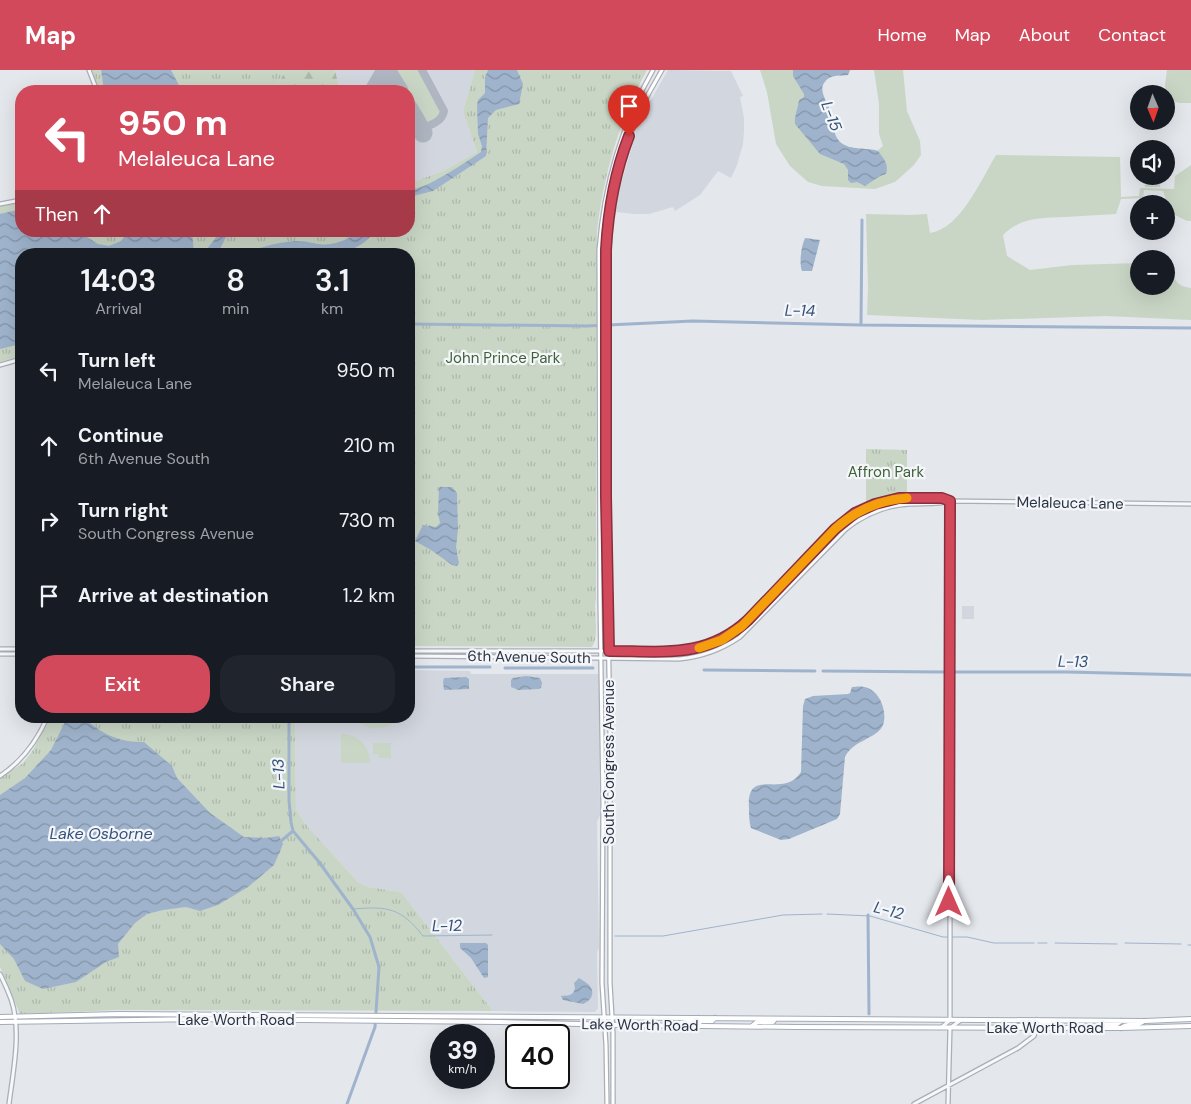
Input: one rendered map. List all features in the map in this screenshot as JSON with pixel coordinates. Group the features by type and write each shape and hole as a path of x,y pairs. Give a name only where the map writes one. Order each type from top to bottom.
{"main road":[{"name":"South Congress Avenue","path":"607,1104 605,1017 602,983 603,793 599,250 606,196 621,138 653,70"},
{"name":"South Congress Avenue","path":"613,1104 606,508 607,236 614,186 626,145 645,100 662,70"},
{"path":"626,145 624,139 640,95"},
{"path":"601,484 603,494 606,497"},
{"path":"601,497 606,508"},
{"name":"Lake Worth Road","path":"0,1017 118,1014 1191,1020"},
{"path":"323,1020 348,1015"},
{"path":"675,1025 680,1022 693,1022 698,1018"},
{"path":"696,1026 701,1021 712,1021 715,1018"},
{"path":"752,1026 757,1022 773,1022 775,1018"},
{"name":"Lake Worth Road","path":"0,1022 323,1020 950,1028 1191,1026"},
{"path":"1013,1028 1022,1025 1034,1025 1037,1020"},
{"path":"1037,1028 1040,1024 1052,1023 1058,1020"},
{"path":"1098,1028 1100,1025 1116,1025 1121,1021"},
{"path":"1121,1028 1127,1024 1141,1024 1144,1021"}],"street":[{"path":"89,70 95,85"},
{"path":"0,204 15,201"},
{"path":"0,365 15,361"},
{"name":"Melaleuca Lane","path":"862,509 899,498 942,498 950,501 1191,504"},
{"path":"941,1027 950,1020 950,501"},
{"name":"Melaleuca Lane","path":"864,516 894,506 943,504 950,501"},
{"name":"6th Avenue South","path":"415,651 684,651 700,648 722,640 736,631 835,529 862,509"},
{"name":"6th Avenue South","path":"415,656 687,658 711,653 740,638 846,529 864,516"},
{"path":"0,649 15,648"},
{"path":"0,654 15,654"},
{"path":"0,776 17,763 29,750 45,723"},
{"path":"0,974 11,999 15,1017 16,1049 9,1104"},
{"path":"948,1104 950,1028 962,1020"},
{"path":"914,1104 1018,1048 1034,1036 1037,1028"}],"shaded area":[{"path":"335,70 475,70 464,107 464,115 477,152 443,171 415,181 415,85 338,85"},
{"path":"668,70 731,71 743,96 740,97 744,118 743,144 737,165 731,178 718,171 700,195 675,211 673,207 649,214 616,212 620,187 638,127 644,112"},
{"path":"962,606 974,606 974,619 962,619"},
{"path":"415,670 470,671 471,674 599,674 600,815 597,822 598,1008 595,1012 493,1011 401,892 368,887 358,882 308,827 296,810 295,723 415,723"}],"green space":[{"path":"91,70 286,70 277,85 97,85"},
{"path":"286,70 335,70 338,83 338,85 277,85"},
{"path":"394,70 418,70 441,108 436,118 427,121 421,118 415,109 415,85 403,85"},
{"name":"John Prince Park","path":"475,70 647,70 628,108 614,148 604,189 597,231 596,636 592,647 415,646 415,248 15,248 15,358 0,362 0,206 15,202 15,237 415,237 415,181 443,171 477,152 464,115 464,107"},
{"path":"760,70 850,70 848,75 829,78 822,86 837,139 848,147 877,151 883,146 879,134 879,104 874,70 903,70 907,111 920,141 921,155 914,165 895,182 875,189 822,186 808,182 790,166 776,144 767,92"},
{"path":"1167,70 1191,70 1191,103 1175,102 1175,85 1165,85"},
{"path":"996,155 1120,157 1121,197 1130,196 1130,199 1121,199 1116,214 1048,218 1024,222 1003,235 1007,256 1030,270 1072,265 1130,263 1130,295 1175,295 1175,280 1182,286 1191,288 1191,320 1106,316 982,320 867,315 866,214 927,214 930,233 941,230 951,223 969,202"},
{"path":"1191,165 1191,221 1175,215 1175,195 1164,195 1163,191 1144,190 1143,195 1139,195 1140,188 1174,189 1175,176"},
{"path":"1145,185 1160,185 1160,187 1145,187"},
{"name":"Affron Park","path":"866,449 907,450 907,495 886,497 866,504"},
{"path":"47,723 295,723 296,810 308,827 358,882 368,887 401,892 493,1011 117,1010 20,1014 0,967 0,778 23,763 33,750"},
{"path":"360,723 394,723 383,728 371,728"},
{"path":"341,734 353,736 362,742 368,751 370,763 341,762"},
{"path":"373,743 391,743 391,758 379,758 379,754 373,754"}],"water":[{"path":"101,70 171,70 179,85 103,85"},
{"path":"488,70 517,70 523,84 519,104 496,110 488,118 486,156 433,191 415,196 415,189 434,181 481,152 482,146 478,134 477,106 478,100 485,93 485,78"},
{"path":"793,70 850,70 848,75 829,78 822,86 837,139 848,147 878,151 886,164 886,174 865,186 857,182 851,183 848,180 848,170 844,164 820,154 795,124 799,100 804,97 804,94 793,76"},
{"path":"15,210 15,237 87,237 98,244 109,246 121,241 124,237 193,237 193,248 15,248 15,345 0,349 0,214"},
{"path":"216,237 226,237 220,248 208,248"},
{"path":"350,237 370,237 354,248 261,248 286,242 301,241 324,244 345,240"},
{"path":"805,238 820,240 812,271 802,271 801,268 802,246"},
{"path":"439,487 452,487 457,493 458,529 456,548 459,563 457,566 452,565 415,541 423,525 436,527 440,523 438,513"},
{"path":"526,676 540,678 541,688 518,690 511,687 511,680 513,678"},
{"path":"466,677 469,679 469,689 444,690 444,678"},
{"path":"852,687 864,687 878,696 883,707 884,719 883,725 876,734 853,747 845,757 840,814 837,819 789,839 781,840 751,828 749,816 750,795 753,788 760,785 785,783 794,780 801,772 803,706 805,699 813,696 848,694"},
{"name":"Lake Osborne","path":"64,723 90,723 102,732 122,740 144,742 172,766 177,778 210,813 244,837 265,838 279,836 283,844 274,865 248,887 218,905 200,911 186,907 147,914 135,923 118,944 119,957 106,962 76,982 43,989 25,981 14,959 0,944 0,795 25,778 51,750"},
{"path":"460,943 486,943 488,945 488,977 484,978 471,958 460,948"},
{"path":"579,978 591,988 592,994 590,999 583,1004 563,1000 561,996 573,993 574,983"}],"waterway":[{"name":"L-15","path":"861,325 862,220"},
{"name":"L-14","path":"415,324 587,326 693,321 861,325 1191,328"},
{"name":"L-13","path":"415,667 490,667"},
{"name":"L-13","path":"505,668 593,668"},
{"name":"L-13","path":"704,670 815,671"},
{"name":"L-13","path":"823,671 944,672"},
{"name":"L-13","path":"954,672 1191,675"},
{"name":"L-12","path":"289,723 289,801 293,831 319,862 353,909 370,937 379,967 375,1027 347,1104"},
{"path":"281,841 293,831"},
{"name":"L-12","path":"353,909 376,908 393,911 408,920 423,936 492,935"},
{"name":"L-12","path":"615,936 663,936 783,915 822,914"},
{"name":"L-12","path":"827,914 870,916 943,937 967,937 994,943 1034,943"},
{"path":"868,915 869,1014"},
{"name":"L-12","path":"1038,943 1047,943"},
{"name":"L-12","path":"1055,943 1117,944"},
{"name":"L-12","path":"1125,943 1181,944"}],"taxiway":[{"path":"420,128 438,121 444,111 422,70"}],"runway":[{"path":"386,70 395,85"},
{"path":"377,85 386,70"},
{"path":"415,119 423,133"}],"slow traffic":[{"path":"699,648 722,640 742,626 835,529 848,518 862,509 875,504 907,498"}],"route":[{"path":"629,136 614,186 606,250 606,497 609,651 684,651 700,648 722,640 748,620 835,529 855,513 875,504 899,498 942,498 950,501 949,902"}]}
